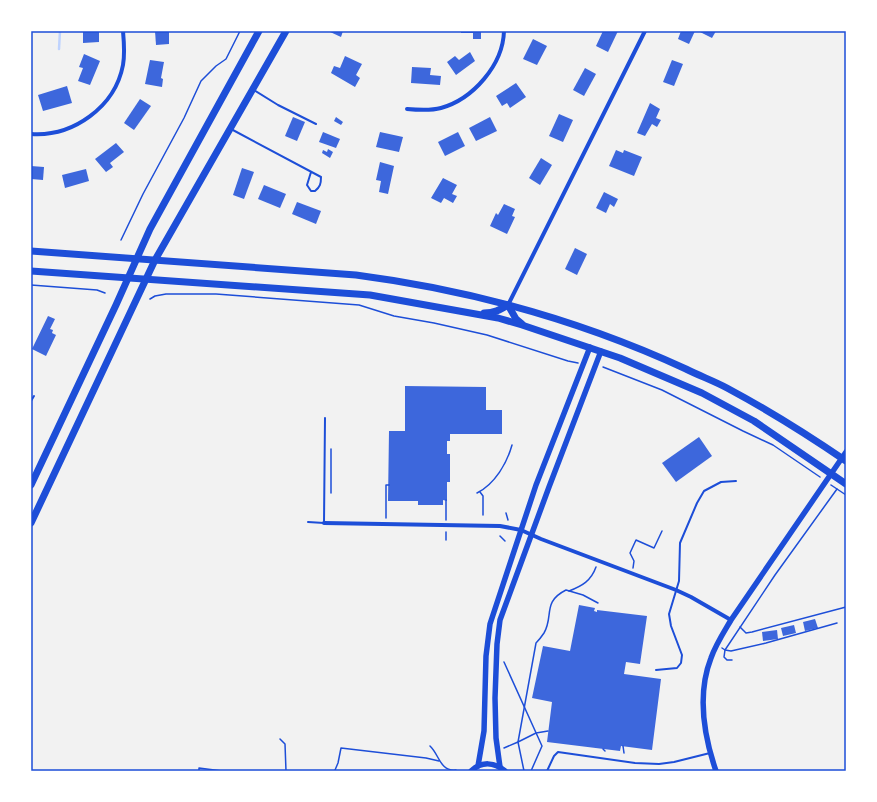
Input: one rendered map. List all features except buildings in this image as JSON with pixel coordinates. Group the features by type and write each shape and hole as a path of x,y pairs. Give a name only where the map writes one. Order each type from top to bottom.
{"main road":[{"path":"31,485 116,305 150,229 259,31"},
{"path":"31,523 155,260 286,31"},
{"path":"31,251 356,275 452,291 508,305 590,329 659,357 727,388 846,461"},
{"path":"31,271 370,294 498,318 601,351 702,393 754,421 819,464 843,484"},
{"path":"468,313 491,313 499,311 508,305"},
{"path":"508,305 516,319 522,325"}],"street":[{"path":"31,134 48,133 71,128 90,116 104,104 116,84 123,65 124,31"},
{"path":"407,109 419,110 441,108 459,99 476,87 490,72 498,58 504,31"},
{"path":"508,305 645,31"},
{"path":"478,766 484,731 486,656 490,624 539,478 590,347"},
{"path":"500,767 496,738 495,698 497,644 500,620 530,535 601,351"},
{"path":"716,771 706,729 703,700 705,680 710,659 731,620 846,452"},
{"path":"324,523 472,525 500,526 521,530 530,535 676,590 692,597 731,620"},
{"path":"471,771 478,766 485,764 493,764 505,771"}],"lane":[{"path":"253,89 278,105 316,124"},
{"path":"230,128 321,177 319,188 315,191 310,191 307,185 311,172"},
{"path":"31,401 34,396"},
{"path":"308,522 324,523 325,418"},
{"path":"656,670 677,668 681,663 682,655 671,626 669,614 679,581 680,543 697,503 704,491 721,482 736,481"},
{"path":"547,771 554,756 558,752 635,763 659,764 711,753"}],"path":[{"path":"121,240 143,194 184,118 201,81 216,66 226,59 240,31"},
{"path":"31,285 97,290 105,293"},
{"path":"150,299 155,296 166,294 216,294 359,305 394,316 487,335 568,361 583,364"},
{"path":"595,365 662,390 773,445 813,472"},
{"path":"477,493 492,482 500,472 512,445"},
{"path":"331,449 331,493"},
{"path":"732,660 727,660 724,657 725,650 843,484"},
{"path":"386,520 386,485 389,485"},
{"path":"480,492 483,496 483,515"},
{"path":"446,500 446,520"},
{"path":"506,513 508,520"},
{"path":"446,530 446,540"},
{"path":"634,574 634,561 630,553 636,540 654,548 662,531"},
{"path":"500,536 505,541"},
{"path":"524,771 518,742 536,643 545,632 551,605 557,595 566,590 569,591 585,584 594,573 597,560"},
{"path":"569,591 582,595 598,603"},
{"path":"740,627 746,632 752,632 846,607"},
{"path":"717,644 725,650 731,651 766,643 837,623"},
{"path":"504,662 542,746 531,771"},
{"path":"504,748 536,733 548,731"},
{"path":"280,739 285,744 286,771"},
{"path":"430,746 434,750 439,761 447,769 452,771 456,770"},
{"path":"623,746 624,753"},
{"path":"335,770 341,748 426,758 439,761"},
{"path":"199,771 199,768 222,771"}],"waterway":[{"path":"59,49 60,31"}]}
